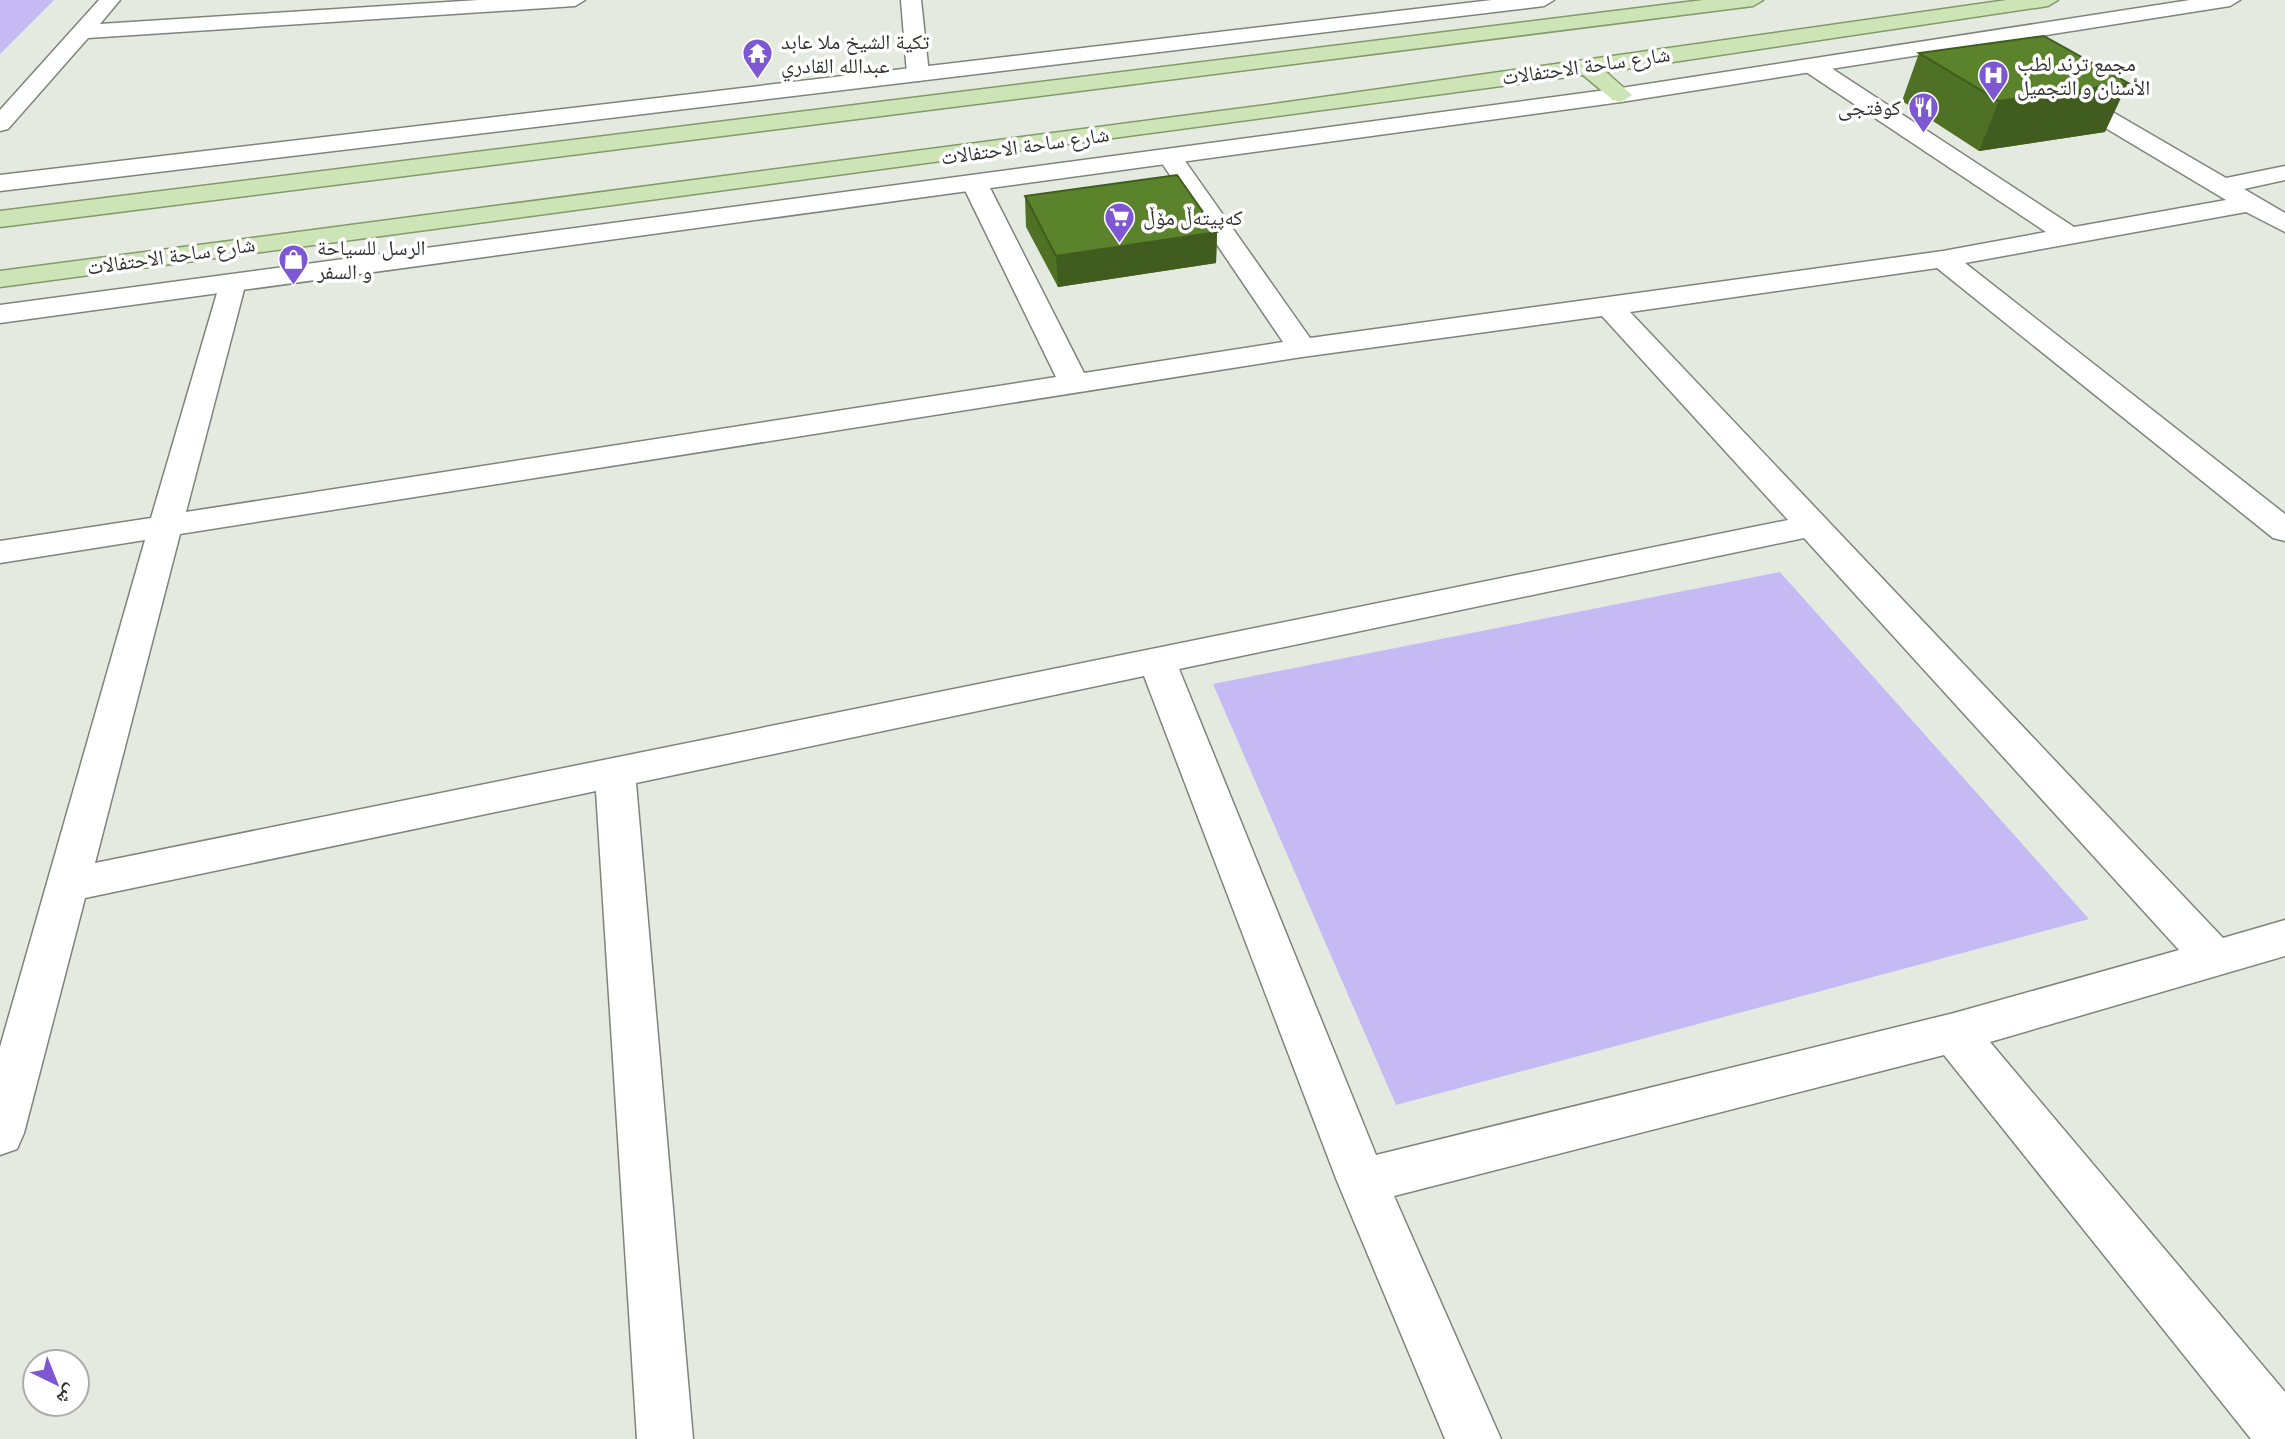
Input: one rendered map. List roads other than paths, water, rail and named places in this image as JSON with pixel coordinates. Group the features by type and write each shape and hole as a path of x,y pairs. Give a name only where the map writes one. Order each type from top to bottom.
{"main road":[{"name":"شارع ساحة الاحتفالات","path":"0,219 1753,0"},
{"name":"شارع ساحة الاحتفالات","path":"0,279 211,251 378,211 927,160 2048,0"},
{"path":"1457,10 1482,34"},
{"path":"1585,66 1621,94"},
{"path":"378,211 377,185 394,170"},
{"path":"211,251 237,234 245,221 244,202 226,192"}],"street":[{"path":"0,124 110,0"},
{"path":"81,33 575,0"},
{"path":"911,0 918,74"},
{"path":"0,183 1544,0"},
{"path":"0,314 1814,67 2230,0"},
{"path":"1975,42 1999,56"},
{"path":"1814,67 2069,236"},
{"path":"2046,83 2225,186 2285,224"},
{"path":"1169,156 1302,348"},
{"path":"2225,186 2285,173"},
{"path":"974,182 1074,384"},
{"path":"0,552 168,523 1302,348 1943,258 2251,203"},
{"path":"1943,258 2285,531"},
{"path":"0,1133 232,282"},
{"path":"1608,307 2214,958"},
{"path":"69,885 1809,526"},
{"path":"1157,661 1362,1181 1473,1439"},
{"path":"615,773 665,1439"},
{"path":"1362,1181 1954,1034 2285,938"},
{"path":"1954,1034 2285,1436"}],"place":[{"name":"تكية الشيخ ملا عابد عبدالله القادري","path":"758,81"},
{"name":"مجمع ترند لطب الأسنان و التجميل","path":"1994,103"},
{"name":"كوفتجى","path":"1924,135"},
{"name":"کەپیتەڵ مۆڵ","path":"1120,245"},
{"name":"الرسل للسياحة و السفر","path":"294,287"}]}
